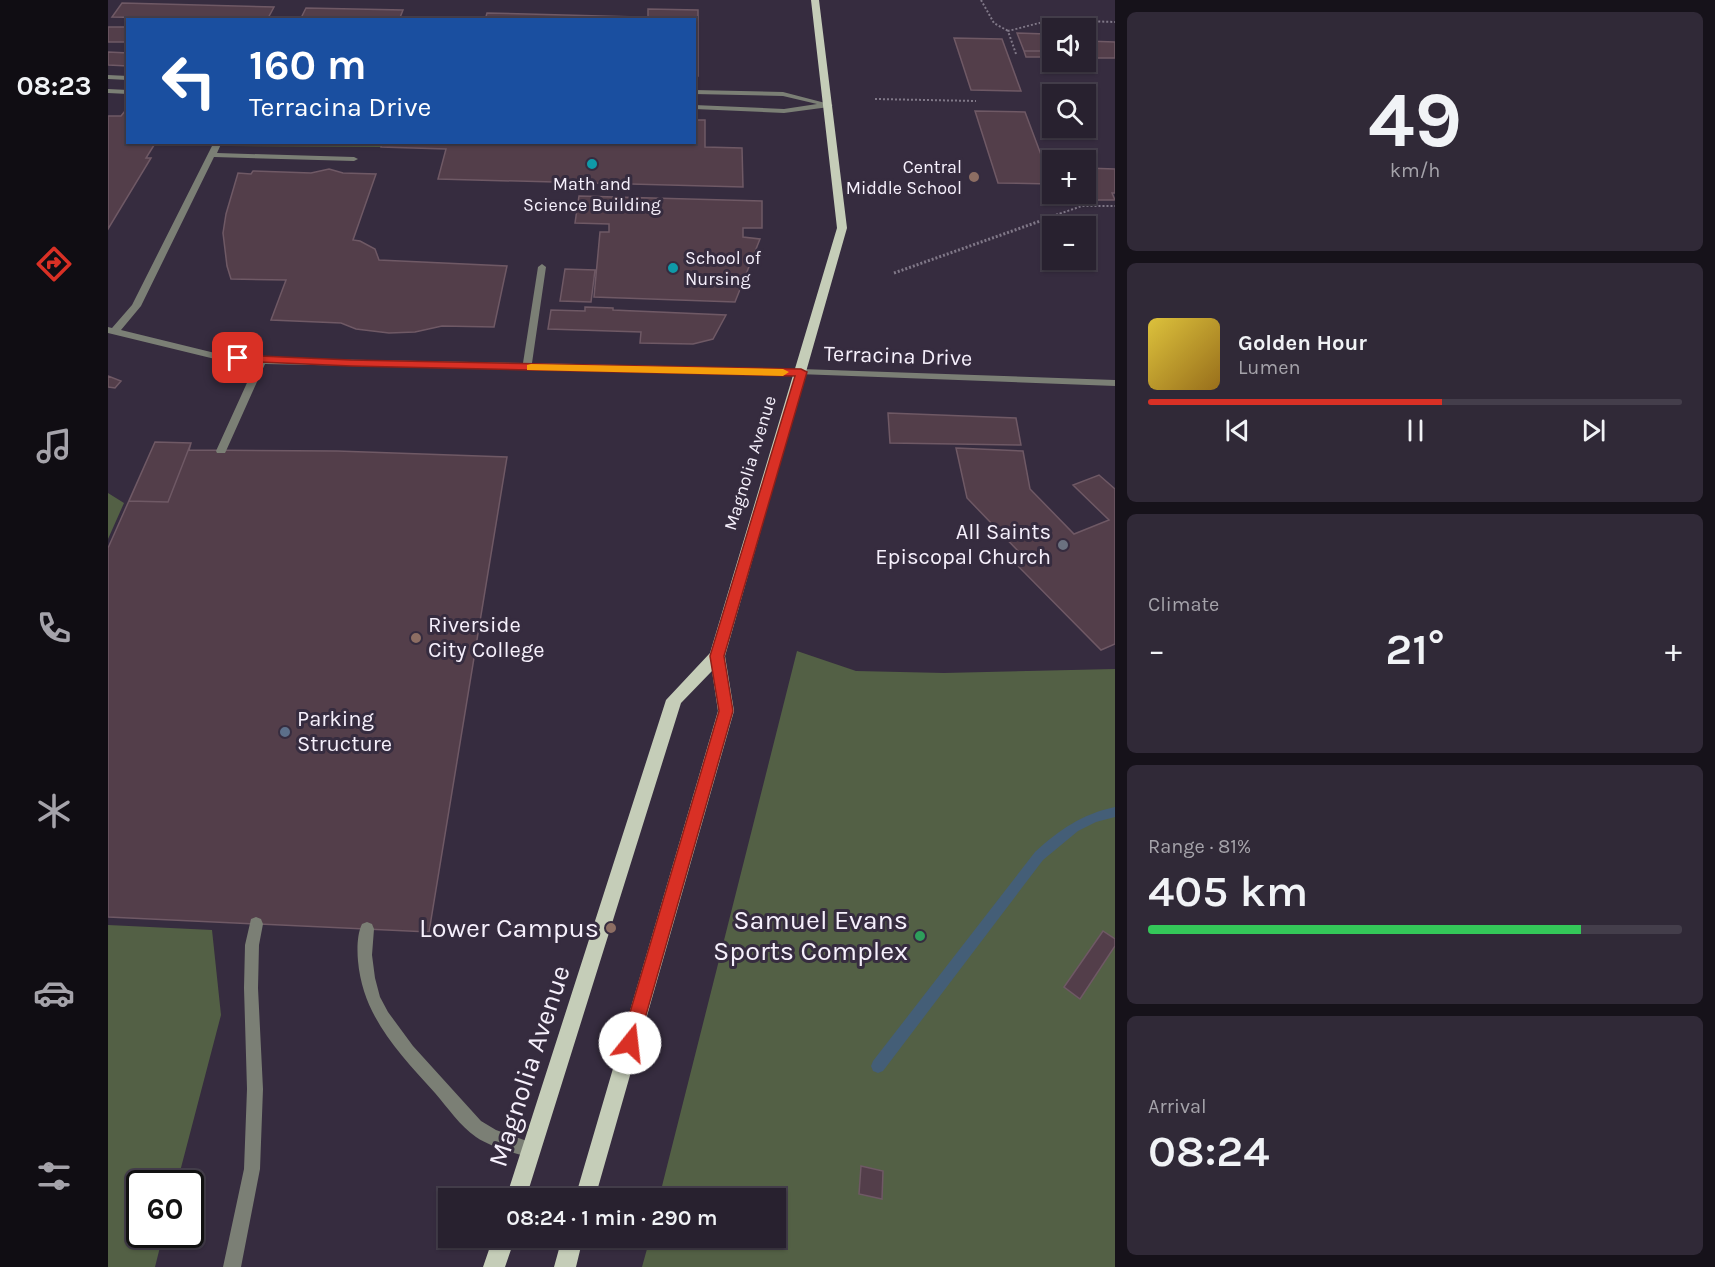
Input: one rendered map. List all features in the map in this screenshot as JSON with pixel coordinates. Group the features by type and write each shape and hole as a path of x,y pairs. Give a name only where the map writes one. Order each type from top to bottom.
{"main road":[{"name":"Magnolia Avenue","path":"588,1188 726,711 717,656 842,228 829,105 814,0"},
{"name":"Magnolia Avenue","path":"519,1188 674,700 717,656"},
{"path":"494,1267 501,1248"},
{"path":"565,1267 570,1248"}],"street":[{"path":"108,77 126,78"},
{"path":"108,91 126,92"},
{"path":"696,92 783,94 829,105"},
{"path":"696,107 784,111 829,105"},
{"path":"112,330 136,306 217,144"},
{"path":"212,155 354,159"},
{"path":"527,367 542,267"},
{"name":"Terracina Drive","path":"112,330 215,356 262,361 801,372 1115,383"},
{"path":"221,451 262,361"},
{"path":"232,1267 252,1169 255,1089 250,988 252,945 256,924"},
{"path":"367,928 364,966 370,990 381,1016 396,1040 482,1131 532,1151"}],"path":[{"path":"981,0 994,23 1008,31 1016,54"},
{"path":"1008,31 1051,20 1115,22"},
{"path":"876,99 976,101"},
{"path":"894,273 1082,206 1115,206"}],"green space":[{"path":"230,144 382,144 381,147 229,146"},
{"path":"108,493 124,503 108,539"},
{"name":"Samuel Evans Sports Complex","path":"797,651 856,671 944,673 1115,669 1115,1267 642,1267 647,1248 786,1248 786,1188 662,1188"},
{"path":"108,925 212,930 221,1015 180,1170 126,1170 126,1248 160,1248 155,1267 108,1267"}],"building":[{"path":"122,3 274,7 268,18 112,17"},
{"path":"306,8 403,10 400,18 301,18"},
{"path":"648,9 698,10 698,76 696,76 696,18 648,18"},
{"path":"487,13 638,17 638,18 486,18"},
{"path":"108,27 126,27 126,42 108,42"},
{"path":"1017,33 1042,34 1042,51 1024,51"},
{"path":"954,38 1002,39 1021,91 971,90"},
{"path":"1096,41 1115,42 1115,58 1096,58"},
{"path":"1024,51 1042,51 1042,57 1026,57"},
{"path":"108,52 126,53 126,66 108,65"},
{"path":"126,111 126,144 155,144 146,158 151,158 108,229 108,116 121,116"},
{"path":"975,111 1025,112 1042,157 1042,184 998,183"},
{"name":"Math and Science Building","path":"696,120 705,120 705,147 742,148 743,187 438,179 446,149 381,147 382,144 696,144"},
{"path":"1096,168 1115,169 1115,193 1112,193 1115,200 1096,200"},
{"path":"329,169 343,173 376,174 353,240 375,249 379,260 507,266 494,327 442,326 415,332 389,333 356,329 341,323 271,320 286,280 231,279 227,266 223,233 238,173 251,174 253,171 311,173"},
{"name":"School of Nursing","path":"579,196 762,201 762,228 743,228 743,237 760,239 735,302 594,297 600,232 609,232 609,224 575,223"},
{"path":"565,269 595,270 591,302 560,301"},
{"path":"585,307 726,315 713,339 693,344 640,343 641,332 548,329 551,310 585,311"},
{"path":"108,376 121,381 115,388 108,387"},
{"path":"888,413 1016,418 1021,445 890,443"},
{"name":"Parking Structure","path":"155,442 191,443 189,450 337,451 507,457 429,932 108,917 108,548"},
{"path":"155,442 191,443 168,502 129,501"},
{"name":"All Saints Episcopal Church","path":"956,448 1023,451 1030,489 1074,534 1109,520 1073,485 1099,475 1115,489 1115,644 1101,650 1011,559 1022,555 967,498"},
{"path":"1103,931 1115,939 1115,946 1080,999 1064,987"},
{"path":"861,1166 883,1171 882,1199 859,1194"}],"waterway":[{"path":"878,1066 1039,856 1083,822 1115,812"}],"slow traffic":[{"path":"531,367 783,372"}],"place":[{"name":"Math and Science Building","path":"592,164"},
{"name":"Central Middle School","path":"974,177"},
{"name":"School of Nursing","path":"673,268"},
{"name":"All Saints Episcopal Church","path":"1063,545"},
{"name":"Riverside City College","path":"416,638"},
{"name":"Parking Structure","path":"285,732"},
{"name":"Lower Campus","path":"611,928"},
{"name":"Samuel Evans Sports Complex","path":"920,936"}],"route":[{"path":"238,358 262,361 801,372 717,656 726,711 630,1043"}]}
